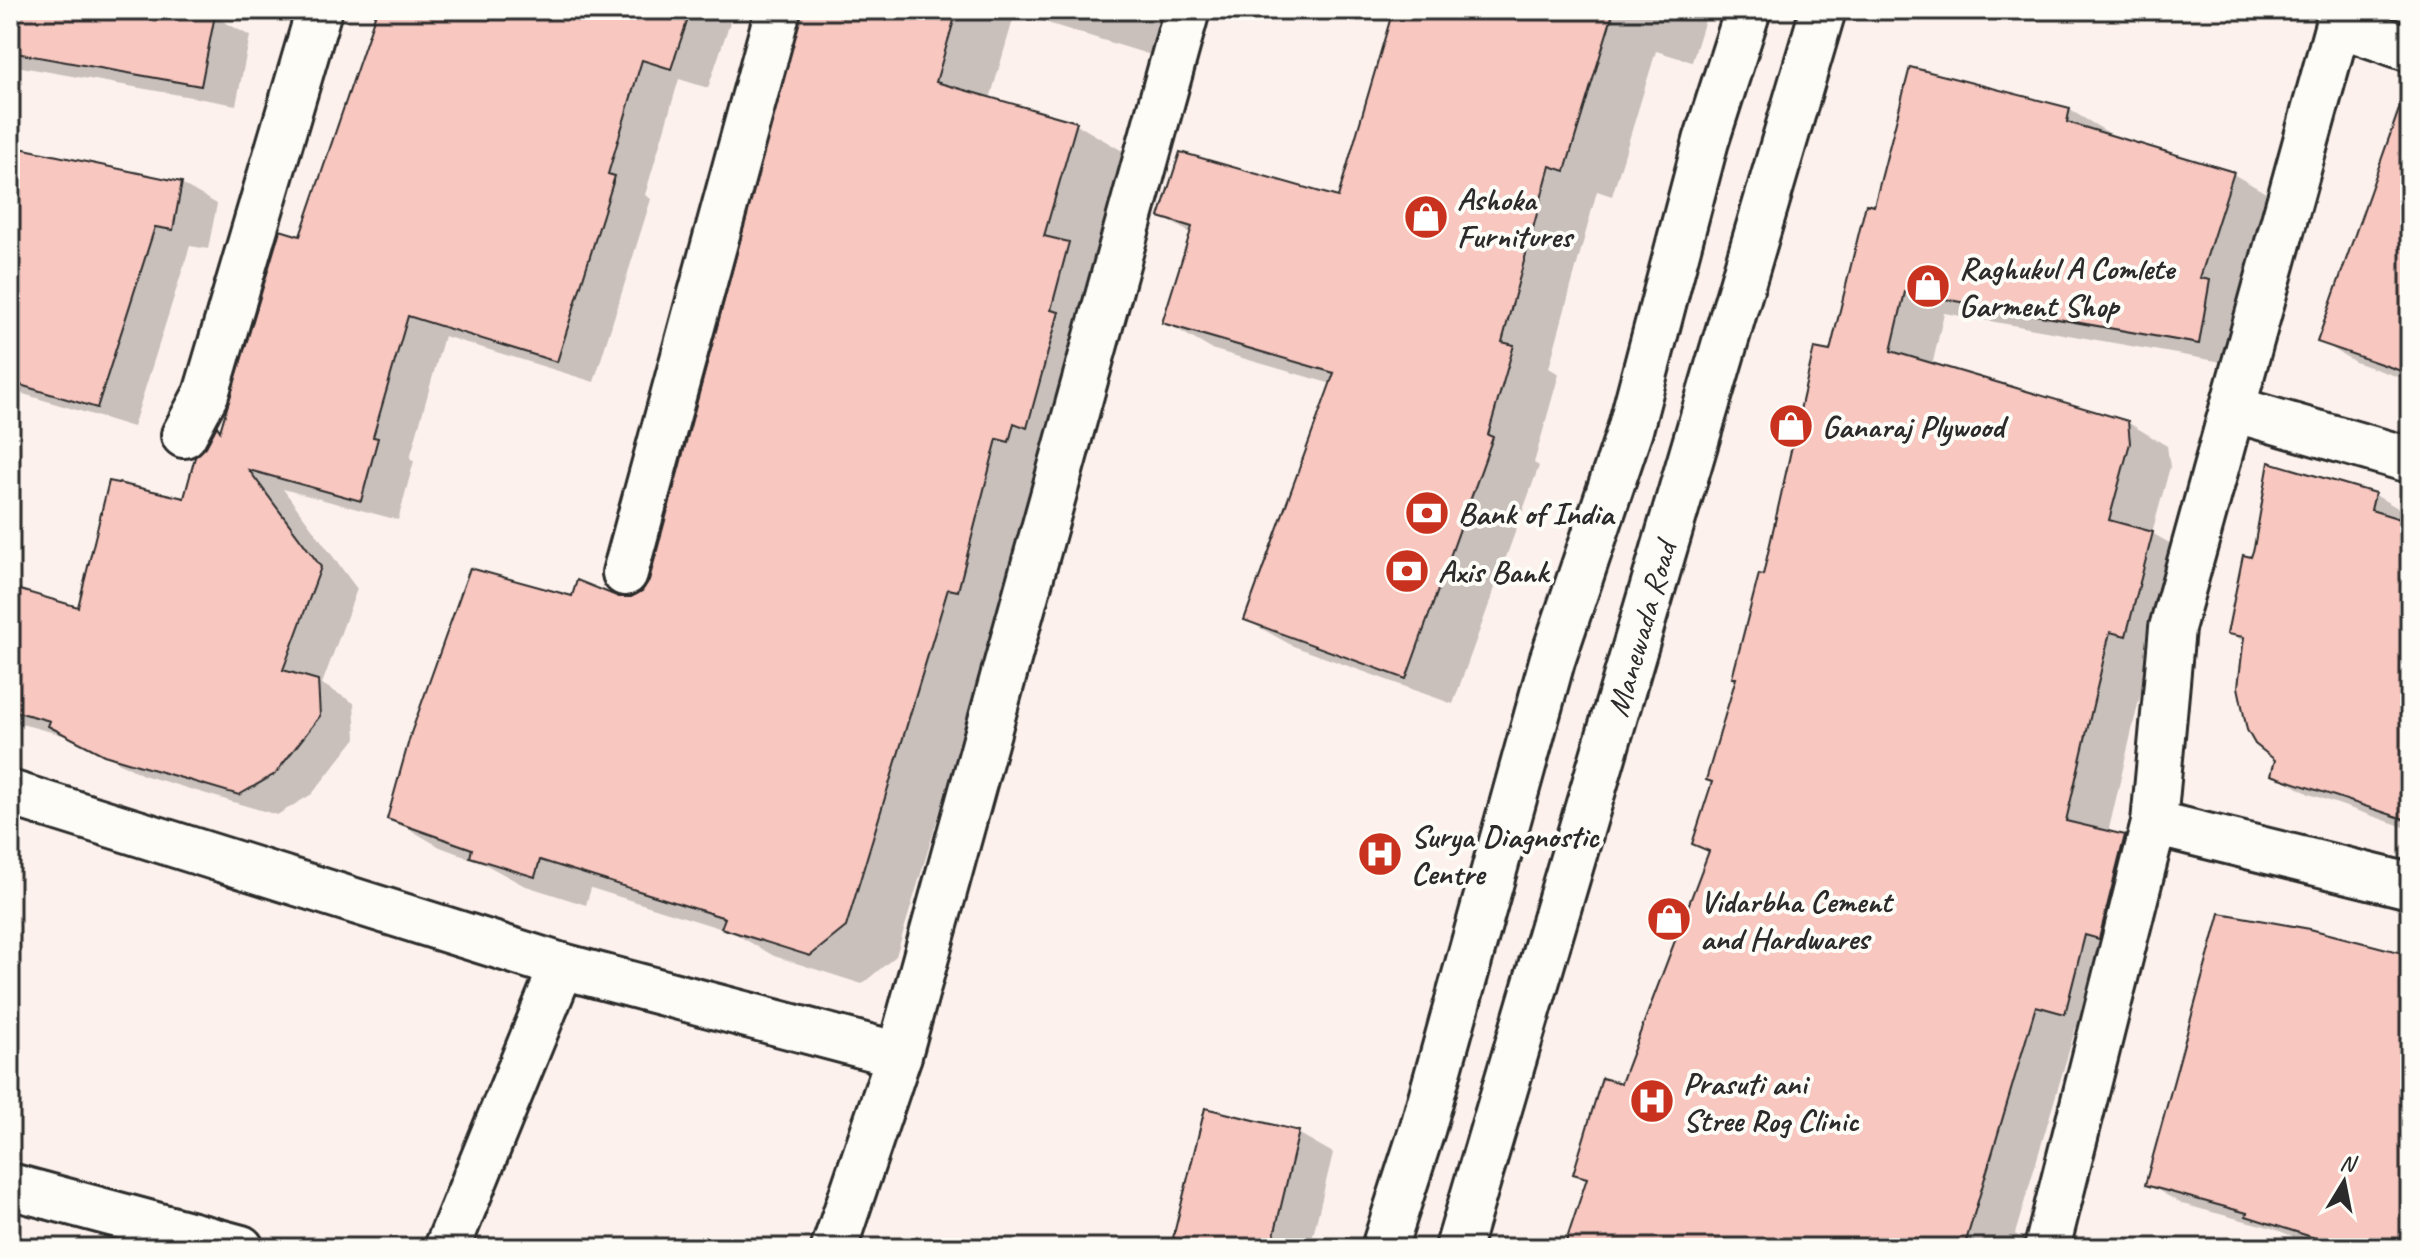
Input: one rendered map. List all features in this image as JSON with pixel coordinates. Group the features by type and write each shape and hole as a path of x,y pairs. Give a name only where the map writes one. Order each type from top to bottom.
{"street":[{"path":"184,435 206,394 319,10"},
{"path":"625,573 778,10"},
{"path":"834,1248 899,1055 1187,10"},
{"path":"1384,1248 1430,1101 1552,661 1630,430 1706,141 1748,10"},
{"name":"Manewada Road","path":"1458,1248 1823,10"},
{"path":"2047,1248 2154,823 2172,628 2340,17 2410,49"},
{"path":"2233,409 2410,460"},
{"path":"10,793 562,966 899,1055"},
{"path":"2154,823 2410,886"},
{"path":"447,1248 562,966"},
{"path":"10,1186 241,1248"}],"building":[{"path":"10,10 216,10 201,86 10,52"},
{"path":"377,10 691,10 671,69 642,60 608,174 615,176 557,362 408,316 373,437 378,438 361,501 249,470 321,567 283,670 318,680 320,716 275,774 239,795 104,755 48,726 50,721 10,710 10,587 78,607 109,481 184,498 195,457 206,447 217,426 220,431 280,230 300,236"},
{"path":"802,10 957,10 936,82 1077,122 1044,236 1069,242 1051,310 1059,312 1027,428 1014,423 1009,442 997,439 958,591 948,589 846,927 810,956 721,928 725,918 540,860 535,877 470,857 472,849 387,819 411,733 470,568 572,596 577,580 619,597 631,597 642,591 649,580"},
{"path":"1393,10 1614,10 1565,171 1550,166 1502,342 1514,345 1488,435 1493,437 1406,679 1244,620 1334,373 1162,323 1192,227 1159,217 1180,152 1338,197"},
{"path":"1910,67 2070,108 2067,122 2234,172 2200,278 2210,280 2199,344 1905,292 1891,351 2128,421 2130,443 2109,520 2153,532 2126,636 2110,632 2066,821 2125,835 2099,939 2085,935 2065,1014 2036,1006 1964,1248 1564,1248 1587,1178 1573,1174 1602,1078 1621,1083 1709,851 1692,844 1712,782 1706,780 1736,678 1732,678 1759,574 1763,575 1814,348 1830,351 1866,204 1874,206"},
{"path":"2402,101 2410,102 2410,374 2317,342"},
{"path":"10,146 182,182 173,230 155,227 97,408 10,382"},
{"path":"2269,462 2375,493 2371,510 2410,522 2410,821 2271,775 2275,760 2255,744 2247,730 2238,687 2244,637 2227,634 2243,555 2251,557 2254,548"},
{"path":"2220,913 2310,929 2410,955 2410,1248 2346,1248 2246,1216 2247,1213 2145,1185"},
{"path":"1205,1108 1299,1131 1271,1248 1215,1248 1173,1238"}],"place":[{"name":"Ashoka Furnitures","path":"1426,217"},
{"name":"Raghukul A Comlete Garment Shop","path":"1928,286"},
{"name":"Ganaraj Plywood","path":"1791,426"},
{"name":"Bank of India","path":"1427,513"},
{"name":"Axis Bank","path":"1407,571"},
{"name":"Surya Diagnostic Centre","path":"1380,854"},
{"name":"Vidarbha Cement and Hardwares","path":"1669,919"},
{"name":"Prasuti ani Stree Rog Clinic","path":"1652,1101"}]}
